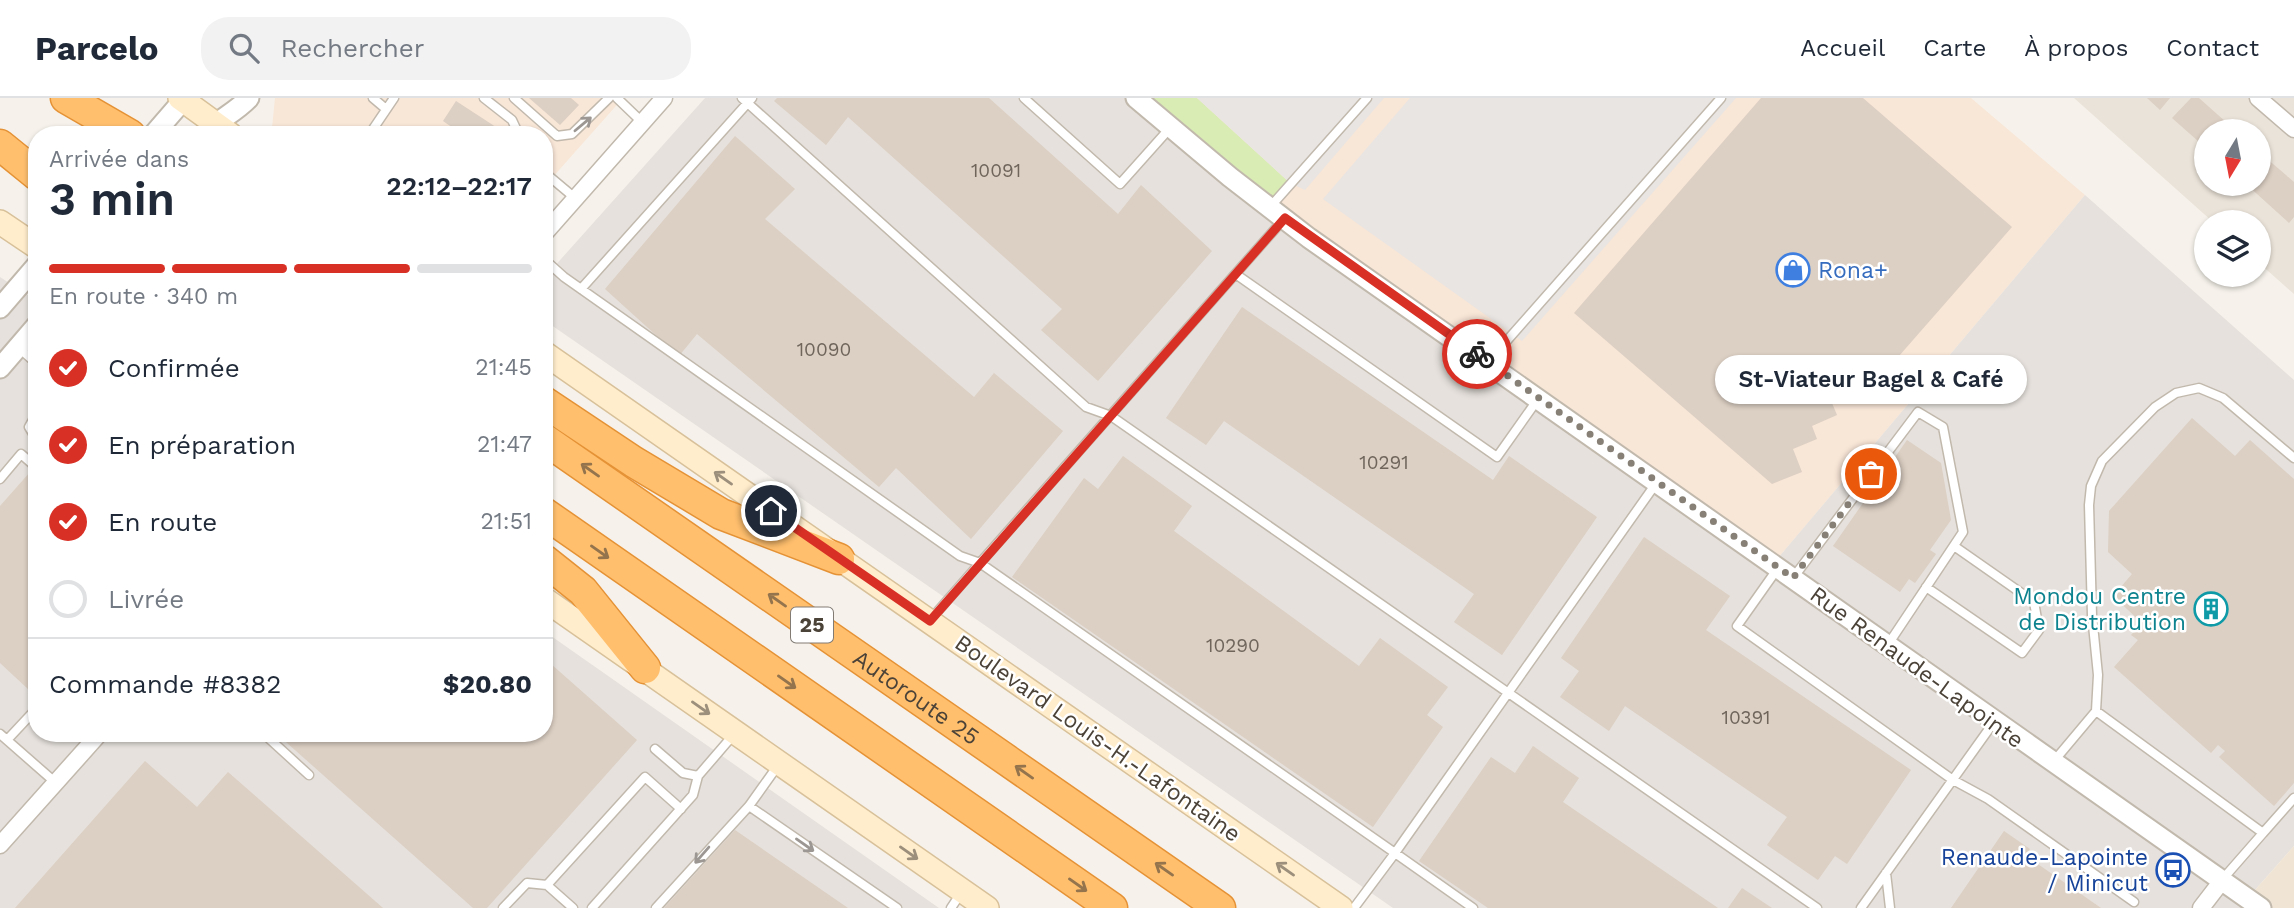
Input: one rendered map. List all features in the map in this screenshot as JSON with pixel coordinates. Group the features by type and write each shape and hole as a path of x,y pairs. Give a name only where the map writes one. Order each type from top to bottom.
{"highway":[{"path":"63,98 100,126"},
{"path":"63,98 114,126"},
{"path":"0,134 28,154"},
{"path":"0,145 28,168"},
{"path":"553,408 634,462 720,514 839,559"},
{"name":"Autoroute 25","path":"553,445 1220,908"},
{"path":"553,519 1112,908"},
{"path":"553,567 583,591 645,668"}],"main road":[{"path":"183,99 211,126"},
{"path":"0,222 28,241"},
{"name":"Boulevard Louis-H.-Lafontaine","path":"553,359 1341,908"},
{"path":"553,605 780,763 957,899 988,908"}],"street":[{"path":"221,126 249,98"},
{"path":"553,224 664,98"},
{"name":"Rue Renaude-Lapointe","path":"1136,98 1170,128 1278,212 1994,722 2261,908"},
{"path":"2258,98 2294,129"},
{"path":"160,126 183,99"},
{"path":"0,309 28,276"},
{"path":"0,368 28,335"},
{"path":"0,845 92,742"},
{"path":"2201,908 2221,882"}],"lane":[{"path":"373,98 386,109"},
{"path":"375,126 394,98"},
{"path":"484,98 512,120 515,126"},
{"path":"514,98 546,126"},
{"path":"553,132 557,136 572,134 609,98"},
{"path":"617,98 642,122"},
{"path":"1024,98 1120,184 1170,128"},
{"path":"930,621 1237,275 1278,212 1367,98"},
{"path":"1488,362 1721,98"},
{"path":"581,289 747,100 1086,407 1111,416 1817,908"},
{"path":"553,180 575,198"},
{"path":"553,266 581,289 960,556 980,563 1473,908"},
{"path":"1237,275 1497,457 1539,398"},
{"path":"18,347 28,356"},
{"path":"2053,763 2096,711 2098,675 2089,505 2091,486 2102,461 2155,407 2176,393 2199,388 2223,398 2294,458"},
{"path":"1887,646 1963,532 1943,427 1918,412 1786,573 1737,626 1953,780 1988,799 2134,902"},
{"path":"0,479 21,454 28,460"},
{"path":"1354,908 1657,482"},
{"path":"1926,587 2022,653 2039,630 2034,602 1954,546"},
{"path":"2096,711 2263,833"},
{"path":"28,716 3,737 56,783"},
{"path":"1861,908 1994,722"},
{"path":"592,908 693,795 698,776 736,732"},
{"path":"273,742 309,775"},
{"path":"655,749 682,774 698,776"},
{"path":"656,908 749,806 780,763"},
{"path":"547,885 645,777 681,809"},
{"path":"2221,882 2294,798"},
{"path":"749,806 897,908"},
{"path":"1886,873 1890,908"},
{"path":"503,908 527,883 547,885 573,908"}],"shaded area":[{"path":"275,98 623,98 553,177 553,126 272,126"},
{"path":"705,98 1136,98 1170,128 1773,564 2085,195 2294,380 2294,846 2247,899 2265,908 1393,908 553,326 553,268"},
{"path":"1136,98 1971,98 2085,195 1773,564 1488,362"},
{"path":"1197,98 1384,98 1305,190 1290,183"},
{"path":"1410,98 1736,98 1522,341 1323,199"},
{"path":"2074,98 2294,98 2294,294 2271,274 2271,210 2200,210"},
{"path":"0,277 28,295 28,742 553,742 553,637 939,908 0,908"},
{"path":"2294,846 2294,908 2265,908 2247,899"}],"green space":[{"path":"1136,98 1197,98 1290,183 1270,207"}],"building":[{"path":"529,98 571,98 579,105 560,125"},
{"path":"777,98 989,98 1118,214 1141,185 1212,251 1098,381 1041,330 1062,309 848,117 826,145 774,101"},
{"name":"Rona+","path":"1761,98 1863,98 2012,227 1899,356 1856,374 1862,390 1832,403 1837,415 1812,426 1817,439 1793,449 1802,472 1772,484 1574,313"},
{"path":"2147,98 2170,98 2160,110"},
{"path":"2191,98 2199,98 2223,119 2194,119 2194,137 2172,118"},
{"path":"456,101 494,126 450,126 443,121"},
{"path":"735,136 795,189 765,219 974,397 994,373 1063,431 971,539 896,468 879,487 697,334 679,356 605,289"},
{"path":"2272,163 2294,182 2294,217 2289,223 2259,196 2272,196"},
{"path":"1242,307 1493,480 1509,456 1597,517 1502,655 1454,622 1474,594 1224,421 1206,445 1166,418"},
{"name":"Mondou Centre de Distribution","path":"2192,418 2235,456 2250,440 2294,479 2294,783 2274,806 2219,757 2225,751 2218,745 2211,753 2114,667 2138,640 2131,635 2142,623 2113,596 2132,574 2108,552 2109,511"},
{"path":"1907,440 1941,463 1951,520 1930,550 1936,554 1915,583 1909,579 1900,592 1833,546"},
{"path":"1123,456 1192,506 1174,531 1359,666 1380,638 1448,687 1427,715 1443,727 1373,827 1012,577 1084,478 1098,489"},
{"path":"28,474 28,689 0,663 0,506"},
{"path":"1644,537 1730,596 1706,630 1911,770 1847,864 1835,856 1818,880 1767,845 1787,817 1625,706 1609,731 1560,697 1579,671 1561,658"},
{"path":"553,666 637,740 487,908 473,908 286,742 553,742"},
{"path":"1533,746 1579,778 1563,802 1718,908 1488,908 1419,861 1491,757 1515,773"},
{"path":"145,761 197,807 228,772 383,908 15,908"},
{"path":"735,830 848,908 664,908"},
{"path":"2004,831 2030,849 2025,855 2101,908 1951,908"},
{"path":"1742,888 1772,908 1728,908"}],"way so far":[{"path":"1477,354 1793,578 1871,474"}],"place":[{"name":"Rona+","path":"1793,270"},
{"name":"St-Viateur Bagel & Café","path":"1871,474"},
{"name":"Mondou Centre de Distribution","path":"2211,609"},
{"name":"Renaude-Lapointe / Minicut","path":"2173,870"}],"route":[{"path":"771,511 930,621 1285,218 1477,354"}]}
